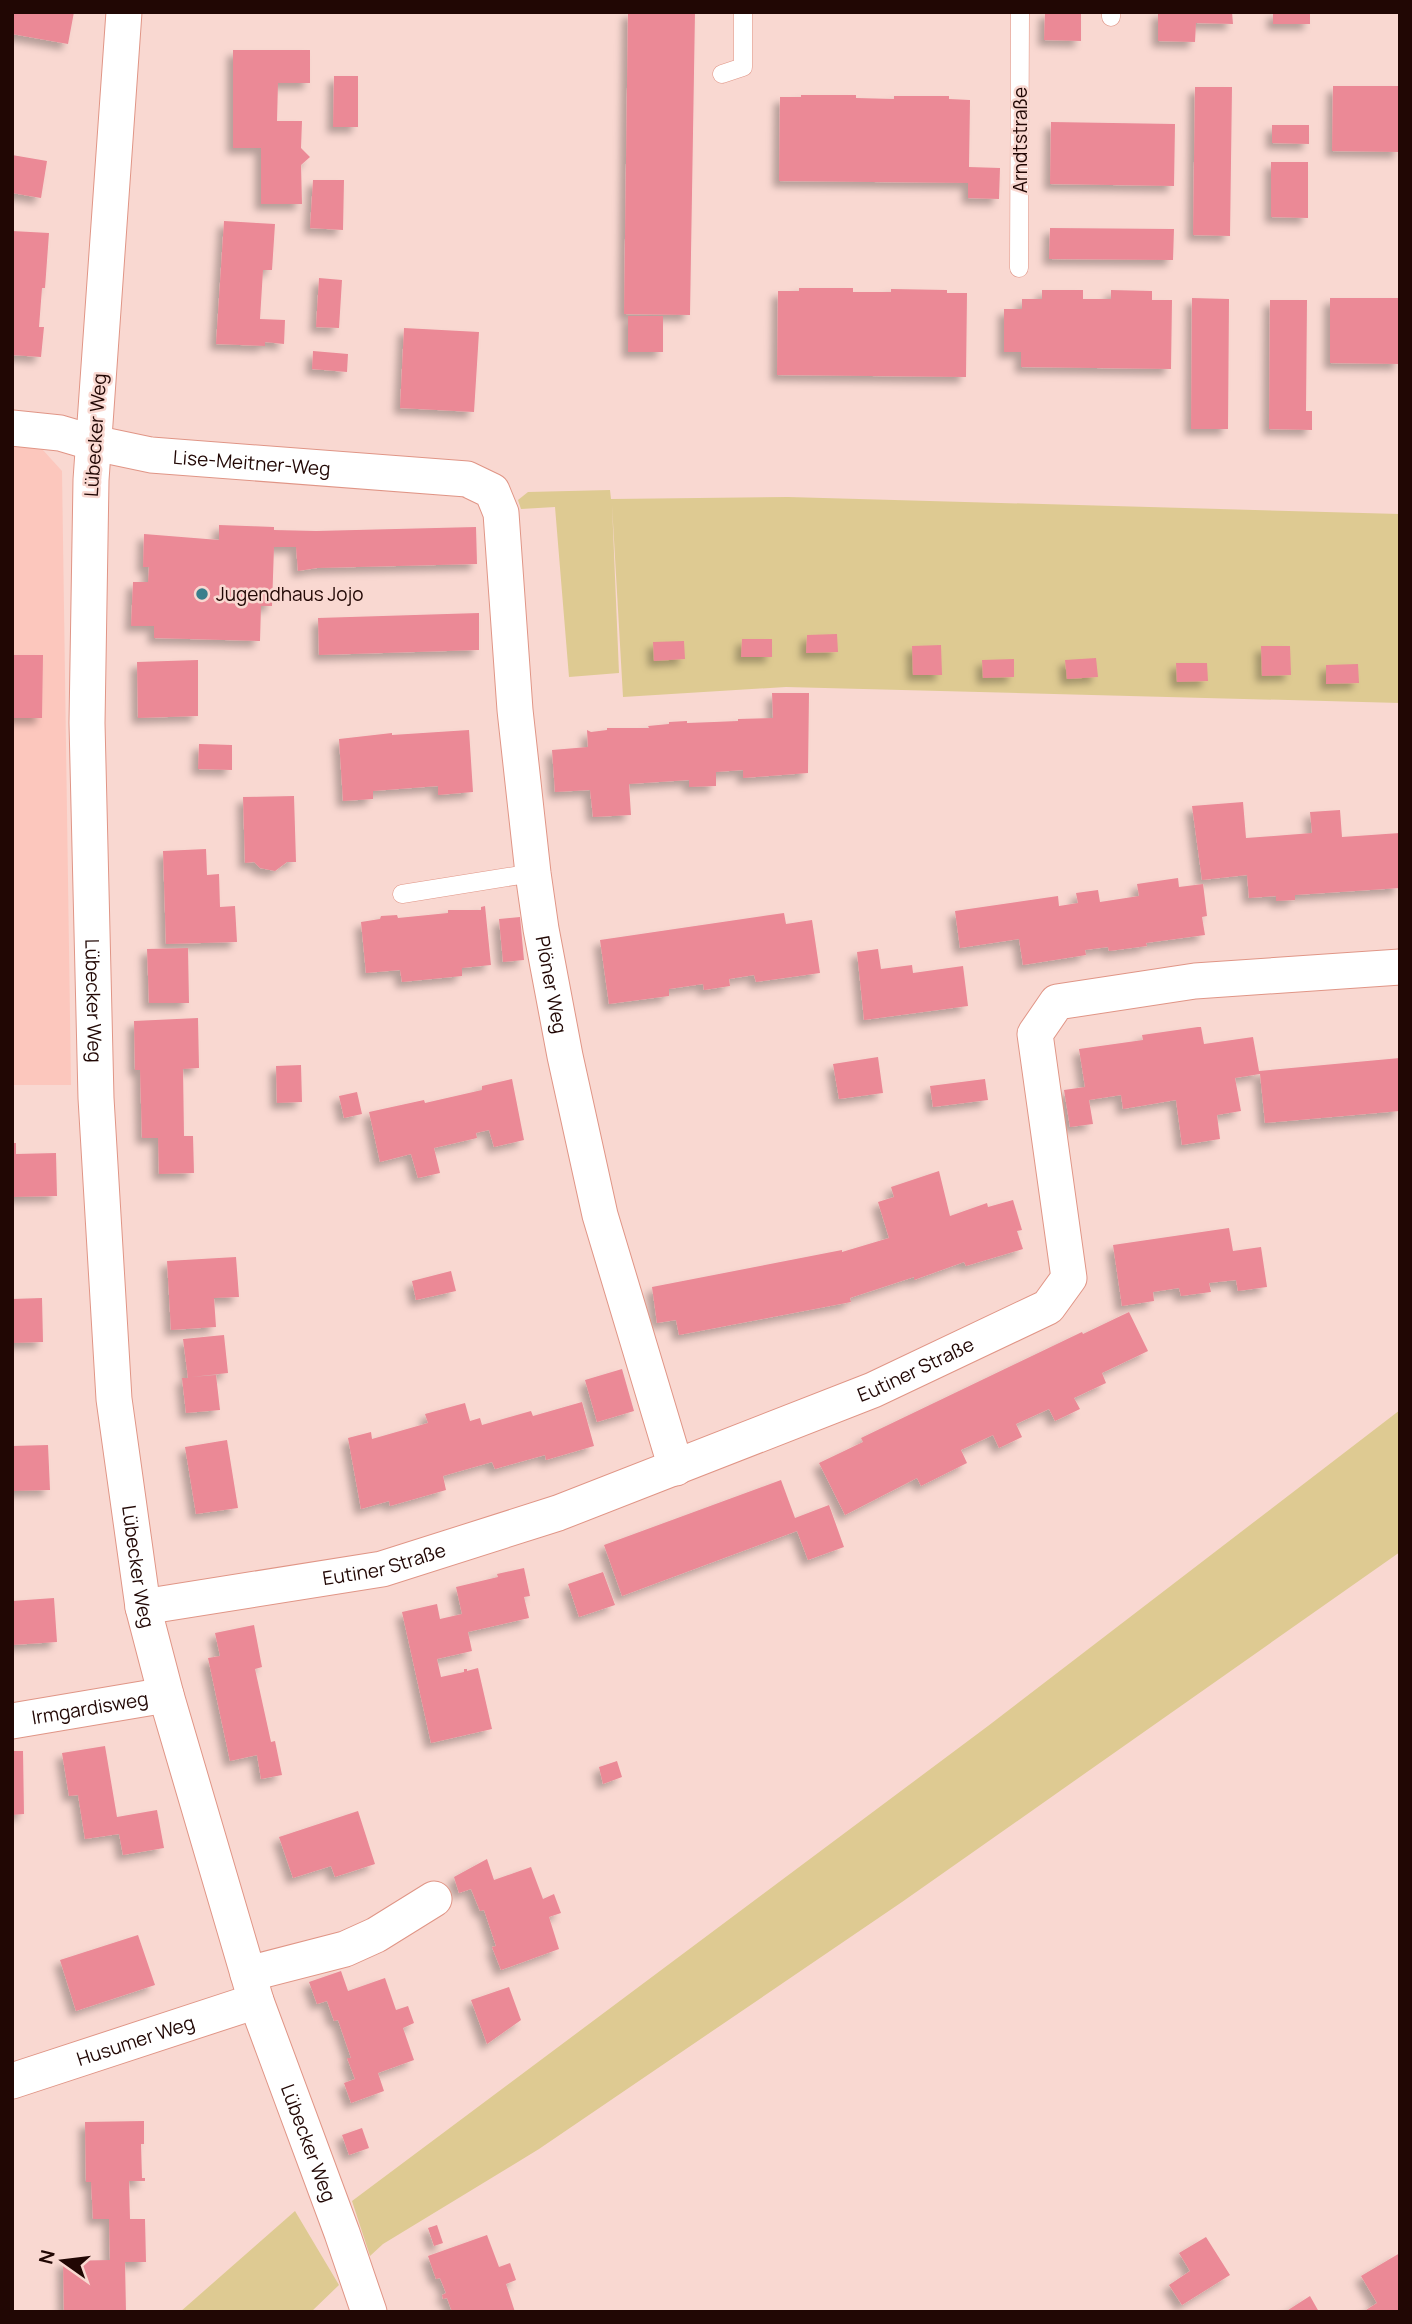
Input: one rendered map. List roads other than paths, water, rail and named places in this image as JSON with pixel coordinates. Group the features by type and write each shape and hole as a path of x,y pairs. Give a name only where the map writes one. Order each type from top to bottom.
{"street":[{"name":"Lübecker Weg","path":"124,12 91,493 87,723 96,1098 114,1399 143,1607 166,1695 252,1988 369,2312"},
{"name":"Lise-Meitner-Weg","path":"12,428 60,433 151,455 467,480 492,491"},
{"name":"Plöner Weg","path":"492,491 501,513 515,710 533,873 565,1056 600,1215 676,1468"},
{"name":"Eutiner Straße","path":"143,1607 382,1569 558,1513 873,1390 1048,1307 1069,1278 1035,1034 1057,1002 1195,981 1400,967"},
{"name":"Irmgardisweg","path":"12,1721 166,1695"},
{"path":"252,1988 376,1935 434,1899"},
{"name":"Husumer Weg","path":"12,2081 252,1988"}],"lane":[{"path":"722,74 743,67 743,12"},
{"name":"Arndtstraße","path":"1019,268 1020,12"},
{"path":"402,894 533,873"}],"place":[{"name":"Jugendhaus Jojo","path":"202,594"}]}
